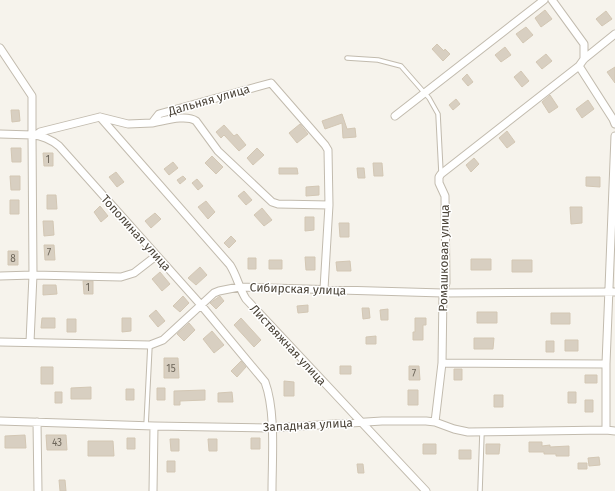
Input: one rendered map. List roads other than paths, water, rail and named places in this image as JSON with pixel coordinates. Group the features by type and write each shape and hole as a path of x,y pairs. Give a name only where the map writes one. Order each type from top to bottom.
{"street":[{"path":"395,116 544,0"},
{"path":"552,0 584,44 584,59"},
{"path":"441,174 579,66 584,59 615,34"},
{"path":"0,48 32,96 34,135 33,275 30,342"},
{"path":"579,66 615,124"},
{"name":"Дальняя улица","path":"152,123 159,114 271,82 326,145 329,158 329,205"},
{"path":"0,134 34,135 40,132 100,117 128,124 152,123 185,117 192,118 196,121 218,151 272,202 278,204 329,205 324,289"},
{"name":"Листвяжная улица","path":"100,117 230,265 235,272 239,287 246,299 426,491"},
{"name":"Тополиная улица","path":"34,135 54,142 59,146 201,305 265,382 270,400 272,428 272,491"},
{"path":"606,430 606,364 612,292 615,136"},
{"name":"Ромашковая улица","path":"435,422 442,363 443,294 446,283 445,196 439,183 439,177 441,174"},
{"path":"0,276 33,275 121,277 134,273 156,256"},
{"name":"Сибирская улица","path":"0,342 150,345 163,340 214,293 239,287 443,294 612,292"},
{"path":"442,363 606,364"},
{"name":"Западная улица","path":"0,421 272,428 382,421 426,421 435,422 468,432 615,431"},
{"path":"37,422 38,491"},
{"path":"150,426 153,491"}],"lane":[{"path":"347,58 378,60 401,66 423,93 430,98 438,114 441,174"},
{"path":"150,345 150,426"},
{"path":"480,491 482,432"}]}
